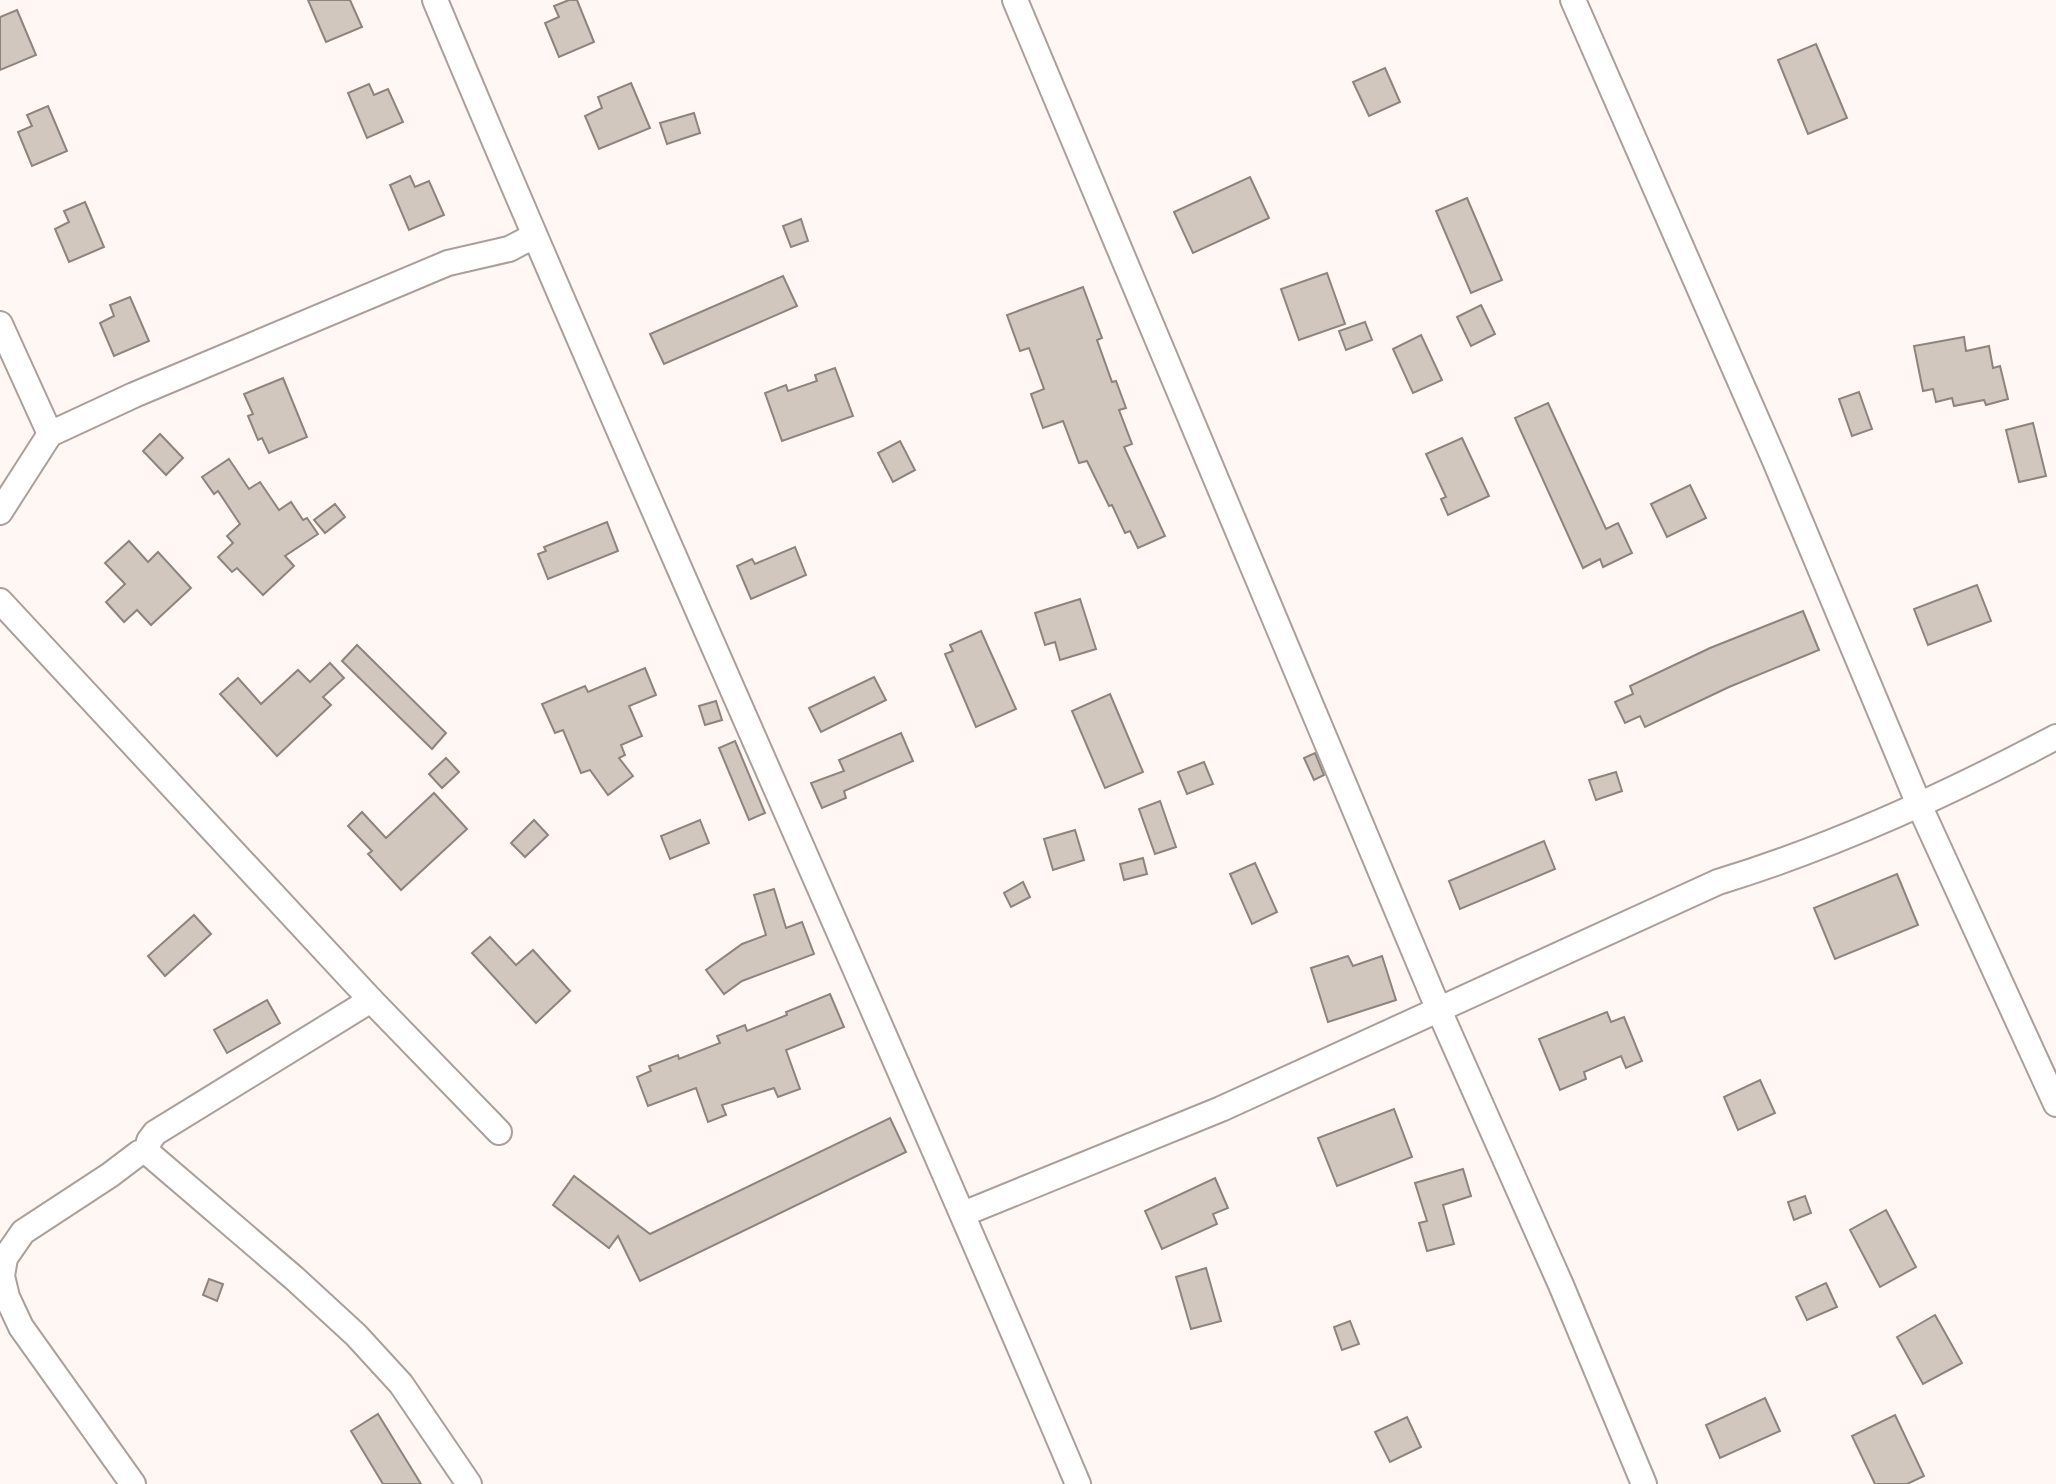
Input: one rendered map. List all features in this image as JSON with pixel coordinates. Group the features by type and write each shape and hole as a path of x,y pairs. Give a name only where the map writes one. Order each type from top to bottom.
{"street":[{"path":"435,0 534,236 963,1214 1078,1484"},
{"path":"1015,0 1438,1008 1561,1285 1644,1484"},
{"path":"1573,0 1775,461 1920,807 2056,1104"},
{"path":"0,512 50,434 134,395 448,263 509,249 534,236"},
{"path":"0,324 50,434"},
{"path":"0,601 371,1000 499,1132"},
{"path":"963,1214 1221,1109 1718,882 1769,867 1920,807 2056,737"},
{"path":"147,1152 149,1141 155,1133 371,1000"},
{"path":"133,1484 21,1327 7,1297 2,1276 5,1258 23,1232 139,1153 147,1152 356,1335 401,1384 469,1484"}],"building":[{"path":"308,0 350,0 362,27 326,42"},
{"path":"577,0 594,42 559,57 545,23 559,17 554,6"},
{"path":"17,10 36,55 0,70 0,17"},
{"path":"1816,44 1847,118 1808,134 1778,60"},
{"path":"1385,68 1400,102 1369,116 1353,82"},
{"path":"631,83 650,128 599,149 585,116 602,108 598,97"},
{"path":"369,84 374,95 388,89 403,122 367,138 348,93"},
{"path":"48,106 67,151 32,166 18,132 32,126 27,115"},
{"path":"694,113 700,133 667,144 660,123"},
{"path":"410,176 415,187 429,181 444,215 409,230 390,185"},
{"path":"1250,177 1269,218 1193,253 1174,212"},
{"path":"1467,198 1502,280 1471,293 1436,211"},
{"path":"85,202 104,247 69,262 55,229 69,222 64,211"},
{"path":"801,219 808,241 791,247 783,226"},
{"path":"1327,273 1345,324 1299,340 1281,289"},
{"path":"783,276 797,306 664,364 650,334"},
{"path":"1083,287 1102,338 1097,340 1112,382 1116,381 1126,408 1119,410 1132,444 1124,447 1165,536 1138,548 1130,531 1125,533 1112,505 1109,506 1087,461 1079,463 1063,421 1043,428 1031,394 1044,389 1029,348 1020,351 1007,315"},
{"path":"130,297 149,341 114,356 100,323 114,316 110,305"},
{"path":"1481,305 1495,334 1471,346 1457,317"},
{"path":"1365,322 1372,340 1346,350 1339,331"},
{"path":"1421,335 1442,380 1413,393 1393,349"},
{"path":"1964,337 1966,351 1989,346 1993,368 2000,366 2008,399 1986,405 1984,400 1954,406 1952,398 1936,402 1933,389 1923,391 1914,346"},
{"path":"835,368 853,416 782,441 765,393 786,385 788,391 817,381 815,375"},
{"path":"283,378 307,437 269,453 262,438 258,440 248,416 253,414 244,394"},
{"path":"1859,392 1872,429 1852,436 1839,399"},
{"path":"1548,403 1606,529 1618,523 1632,553 1603,567 1600,559 1583,568 1515,418"},
{"path":"2033,423 2046,476 2019,482 2006,430"},
{"path":"160,434 183,458 166,475 143,451"},
{"path":"1462,438 1489,496 1448,515 1441,499 1446,497 1426,454"},
{"path":"900,441 915,470 893,482 878,453"},
{"path":"229,459 249,489 260,482 279,510 291,502 303,520 307,518 318,534 285,556 294,566 263,595 237,568 232,572 218,557 233,543 227,536 240,524 218,491 214,494 202,477"},
{"path":"1690,485 1706,518 1667,537 1651,504"},
{"path":"335,504 345,517 325,533 314,520"},
{"path":"607,522 618,551 548,579 538,554 546,551 544,547"},
{"path":"129,541 148,562 158,552 191,588 151,625 137,610 124,622 106,602 125,584 105,563"},
{"path":"795,547 806,575 751,599 737,566 752,559 755,564"},
{"path":"1977,585 1991,621 1928,645 1914,609"},
{"path":"1080,599 1096,649 1060,660 1055,642 1045,645 1035,613"},
{"path":"1803,611 1819,650 1729,687 1645,727 1640,716 1625,723 1615,702 1633,694 1630,686 1710,648"},
{"path":"981,631 1016,709 976,727 945,654 953,651 950,645"},
{"path":"357,645 446,733 432,749 342,661"},
{"path":"330,663 344,678 323,697 331,705 277,756 220,694 238,678 261,704 298,670 310,682"},
{"path":"645,668 656,695 629,706 642,736 621,745 625,755 619,758 633,776 608,795 590,770 581,773 563,730 555,733 542,704 585,686 588,692"},
{"path":"874,677 886,700 821,732 809,708"},
{"path":"1110,694 1143,772 1105,788 1072,711"},
{"path":"716,701 722,720 705,725 699,706"},
{"path":"901,733 913,761 844,791 846,798 822,808 811,783 844,771 839,760"},
{"path":"735,741 765,813 749,820 719,748"},
{"path":"1315,753 1324,775 1314,780 1304,758"},
{"path":"446,758 459,772 442,788 429,774"},
{"path":"1204,762 1213,784 1187,794 1178,772"},
{"path":"1616,772 1622,791 1596,800 1589,780"},
{"path":"434,793 467,829 401,890 368,854 372,851 348,826 362,812 386,838"},
{"path":"1160,801 1176,847 1155,854 1139,809"},
{"path":"534,820 548,835 525,857 511,843"},
{"path":"700,820 709,843 670,859 661,836"},
{"path":"1075,830 1084,860 1053,870 1044,839"},
{"path":"1544,841 1555,869 1460,909 1449,881"},
{"path":"1143,858 1147,874 1124,880 1120,864"},
{"path":"1255,863 1277,912 1252,924 1230,874"},
{"path":"1897,874 1918,925 1835,959 1814,908"},
{"path":"1023,882 1030,897 1011,907 1004,893"},
{"path":"774,889 786,928 802,922 814,954 742,981 724,994 706,970 742,944 766,935 754,895"},
{"path":"194,915 211,934 165,976 148,956"},
{"path":"490,937 516,965 533,950 570,991 536,1023 472,953"},
{"path":"1348,956 1353,966 1382,956 1396,1000 1328,1022 1311,968"},
{"path":"830,994 844,1027 786,1050 800,1089 778,1097 774,1088 722,1105 726,1115 708,1122 696,1088 648,1106 637,1077 651,1071 649,1066 678,1055 679,1059 720,1043 717,1036 745,1025 747,1031"},
{"path":"267,1000 280,1023 227,1053 214,1030"},
{"path":"1607,1012 1611,1022 1624,1017 1642,1061 1626,1068 1621,1056 1584,1072 1586,1079 1560,1090 1539,1039"},
{"path":"1760,1080 1775,1113 1738,1130 1724,1097"},
{"path":"1394,1109 1412,1157 1337,1186 1318,1138"},
{"path":"890,1118 906,1152 640,1281 618,1236 609,1248 553,1205 574,1176 650,1234"},
{"path":"1463,1169 1471,1196 1443,1205 1454,1244 1427,1251 1419,1223 1427,1221 1415,1183"},
{"path":"1215,1178 1228,1208 1213,1214 1217,1224 1162,1249 1145,1211"},
{"path":"1805,1196 1811,1213 1794,1220 1788,1202"},
{"path":"1886,1210 1916,1267 1880,1287 1850,1230"},
{"path":"1206,1268 1221,1321 1191,1329 1176,1277"},
{"path":"209,1279 223,1284 217,1301 203,1295"},
{"path":"1826,1283 1837,1307 1807,1320 1796,1297"},
{"path":"1935,1315 1962,1363 1923,1384 1897,1337"},
{"path":"1350,1321 1359,1344 1342,1350 1334,1327"},
{"path":"1765,1398 1780,1431 1720,1458 1706,1425"},
{"path":"378,1414 421,1484 383,1484 351,1431"},
{"path":"1895,1415 1924,1476 1907,1484 1875,1484 1852,1436"},
{"path":"1407,1417 1421,1447 1390,1462 1375,1432"}]}
